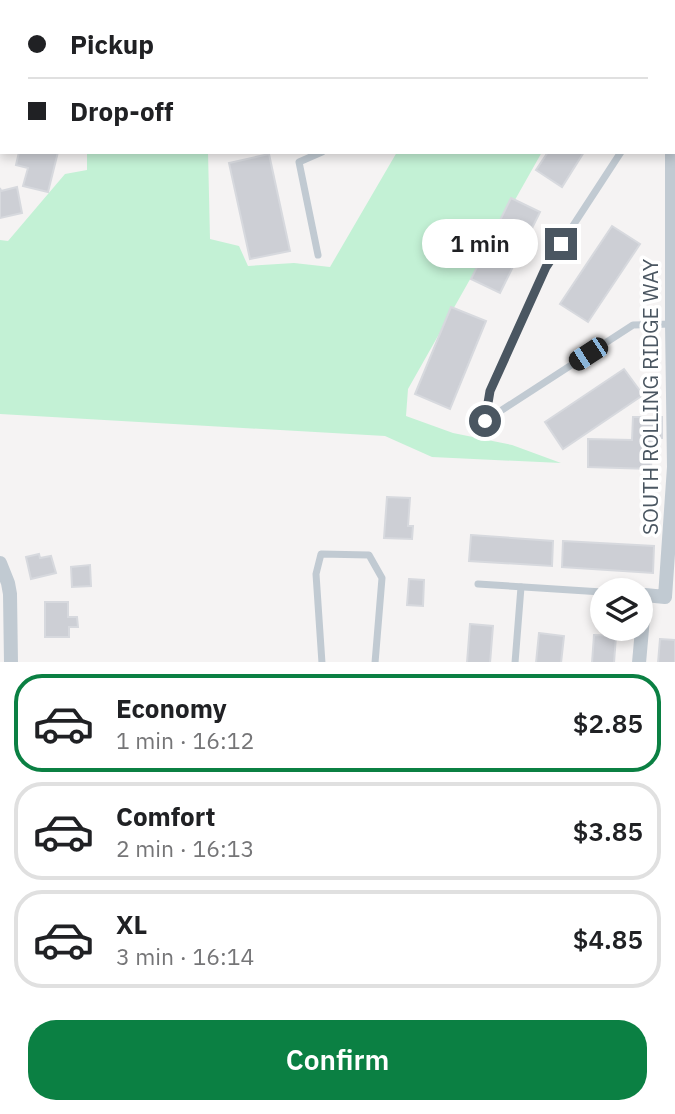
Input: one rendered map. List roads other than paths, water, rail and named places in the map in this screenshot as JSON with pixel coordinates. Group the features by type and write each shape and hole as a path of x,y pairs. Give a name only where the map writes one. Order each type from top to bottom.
{"street":[{"name":"SOUTH ROLLING RIDGE WAY","path":"653,596 665,597 674,467 673,154"},
{"path":"0,562 10,594 11,662"},
{"name":"SOUTH ROLLING RIDGE WAY","path":"639,662 640,641"}],"lane":[{"path":"317,154 299,162 318,255"},
{"path":"620,154 546,267 490,391 485,421 633,325 672,324"},
{"path":"322,662 316,574 321,554 369,555 382,578 375,662"},
{"path":"478,583 590,591"},
{"path":"515,662 521,587"}]}
